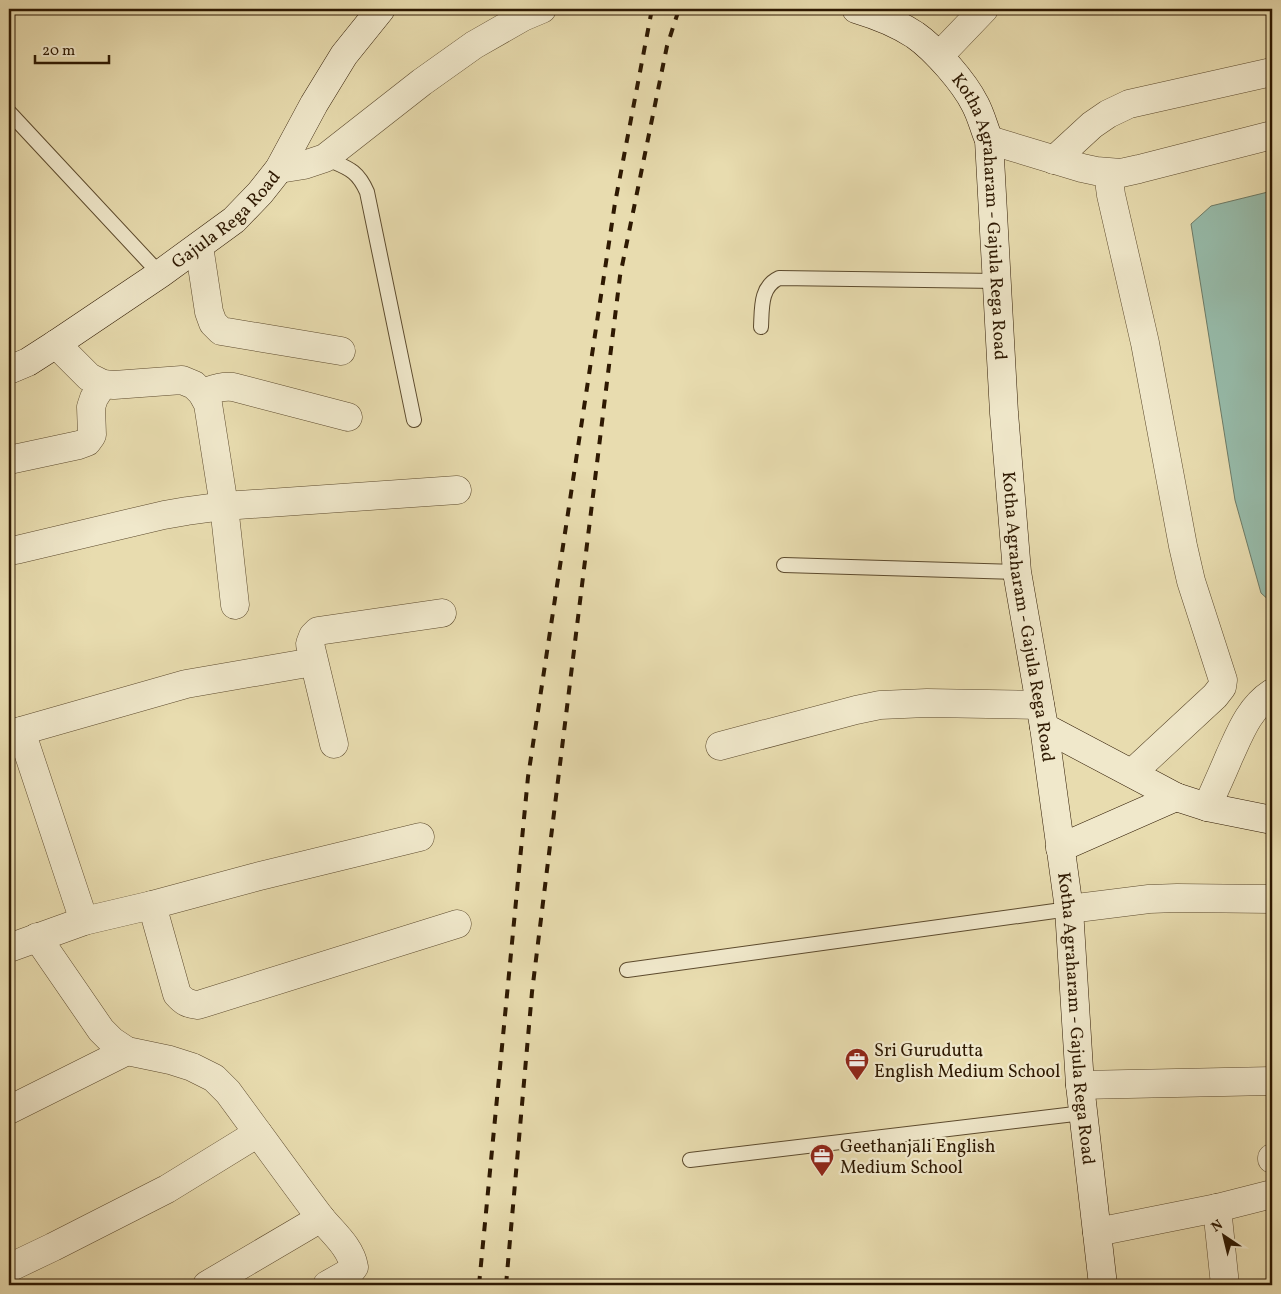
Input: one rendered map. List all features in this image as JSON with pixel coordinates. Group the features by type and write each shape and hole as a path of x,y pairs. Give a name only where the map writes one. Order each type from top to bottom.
{"street":[{"name":"Gajula Rega Road","path":"9,370 28,362 56,344 160,274 234,220 260,194 279,169 314,104 344,55 381,9"},
{"path":"279,169 325,158 422,82 474,45 523,17 542,9"},
{"name":"Kotha Agraharam - Gajula Rega Road","path":"856,9 880,17 915,36 939,56 955,74 975,104 989,140 1004,413 1017,572 1042,716 1069,909 1080,1085 1103,1285"},
{"path":"939,56 984,9"},
{"path":"1054,160 1092,125 1128,104 1272,72"},
{"path":"989,140 1082,168 1108,173 1121,173 1272,136"},
{"path":"1108,173 1111,195 1145,343 1183,546 1191,581 1223,680 1222,687 1215,696 1132,774"},
{"path":"199,246 209,312 213,323 221,331 341,351"},
{"path":"56,344 89,376 103,384 114,385 182,380 194,384 202,393 208,404 224,506 235,605"},
{"path":"9,460 87,442 92,435 91,407 94,398 103,384"},
{"path":"202,393 224,386 233,387 348,417"},
{"path":"9,549 16,550 172,513 224,506 457,490"},
{"path":"334,744 313,662 310,644 313,636 318,631 442,613"},
{"path":"84,921 15,732 186,684 313,662"},
{"path":"1207,808 1244,723 1253,710 1272,693"},
{"path":"720,746 880,705 927,703 1042,716 1132,774 1176,797 1207,808 1272,820"},
{"path":"1060,848 1176,797"},
{"path":"9,948 84,921 420,837"},
{"path":"1069,909 1149,899 1272,899"},
{"path":"152,905 177,994 184,1002 198,1005 457,924"},
{"path":"37,937 100,1030 112,1041 127,1050 192,1067 214,1078 228,1092 321,1218 349,1251 354,1267 350,1272 327,1285"},
{"path":"9,1110 127,1050"},
{"path":"1080,1085 1272,1081"},
{"path":"9,1268 167,1189 258,1133"},
{"path":"1096,1232 1217,1208 1272,1194"},
{"path":"1217,1208 1224,1285"},
{"path":"207,1285 321,1218"}],"lane":[{"path":"9,112 160,274"},
{"path":"325,158 356,173 366,192 414,420"},
{"path":"760,327 767,287 772,281 779,278 997,281"},
{"path":"784,565 1017,572"},
{"path":"627,970 1069,909"},
{"path":"690,1160 1083,1113"}],"shaded area":[{"path":"1272,191 1272,603 1261,593 1235,500 1191,224 1211,206"}],"railway":[{"path":"479,1285 528,777 615,203 652,9"},
{"path":"506,1285 532,992 620,276 667,46 679,9"}],"place":[{"name":"Sri Gurudutta English Medium School","path":"857,1081"},
{"name":"Geethanjali English Medium School","path":"822,1177"}]}
